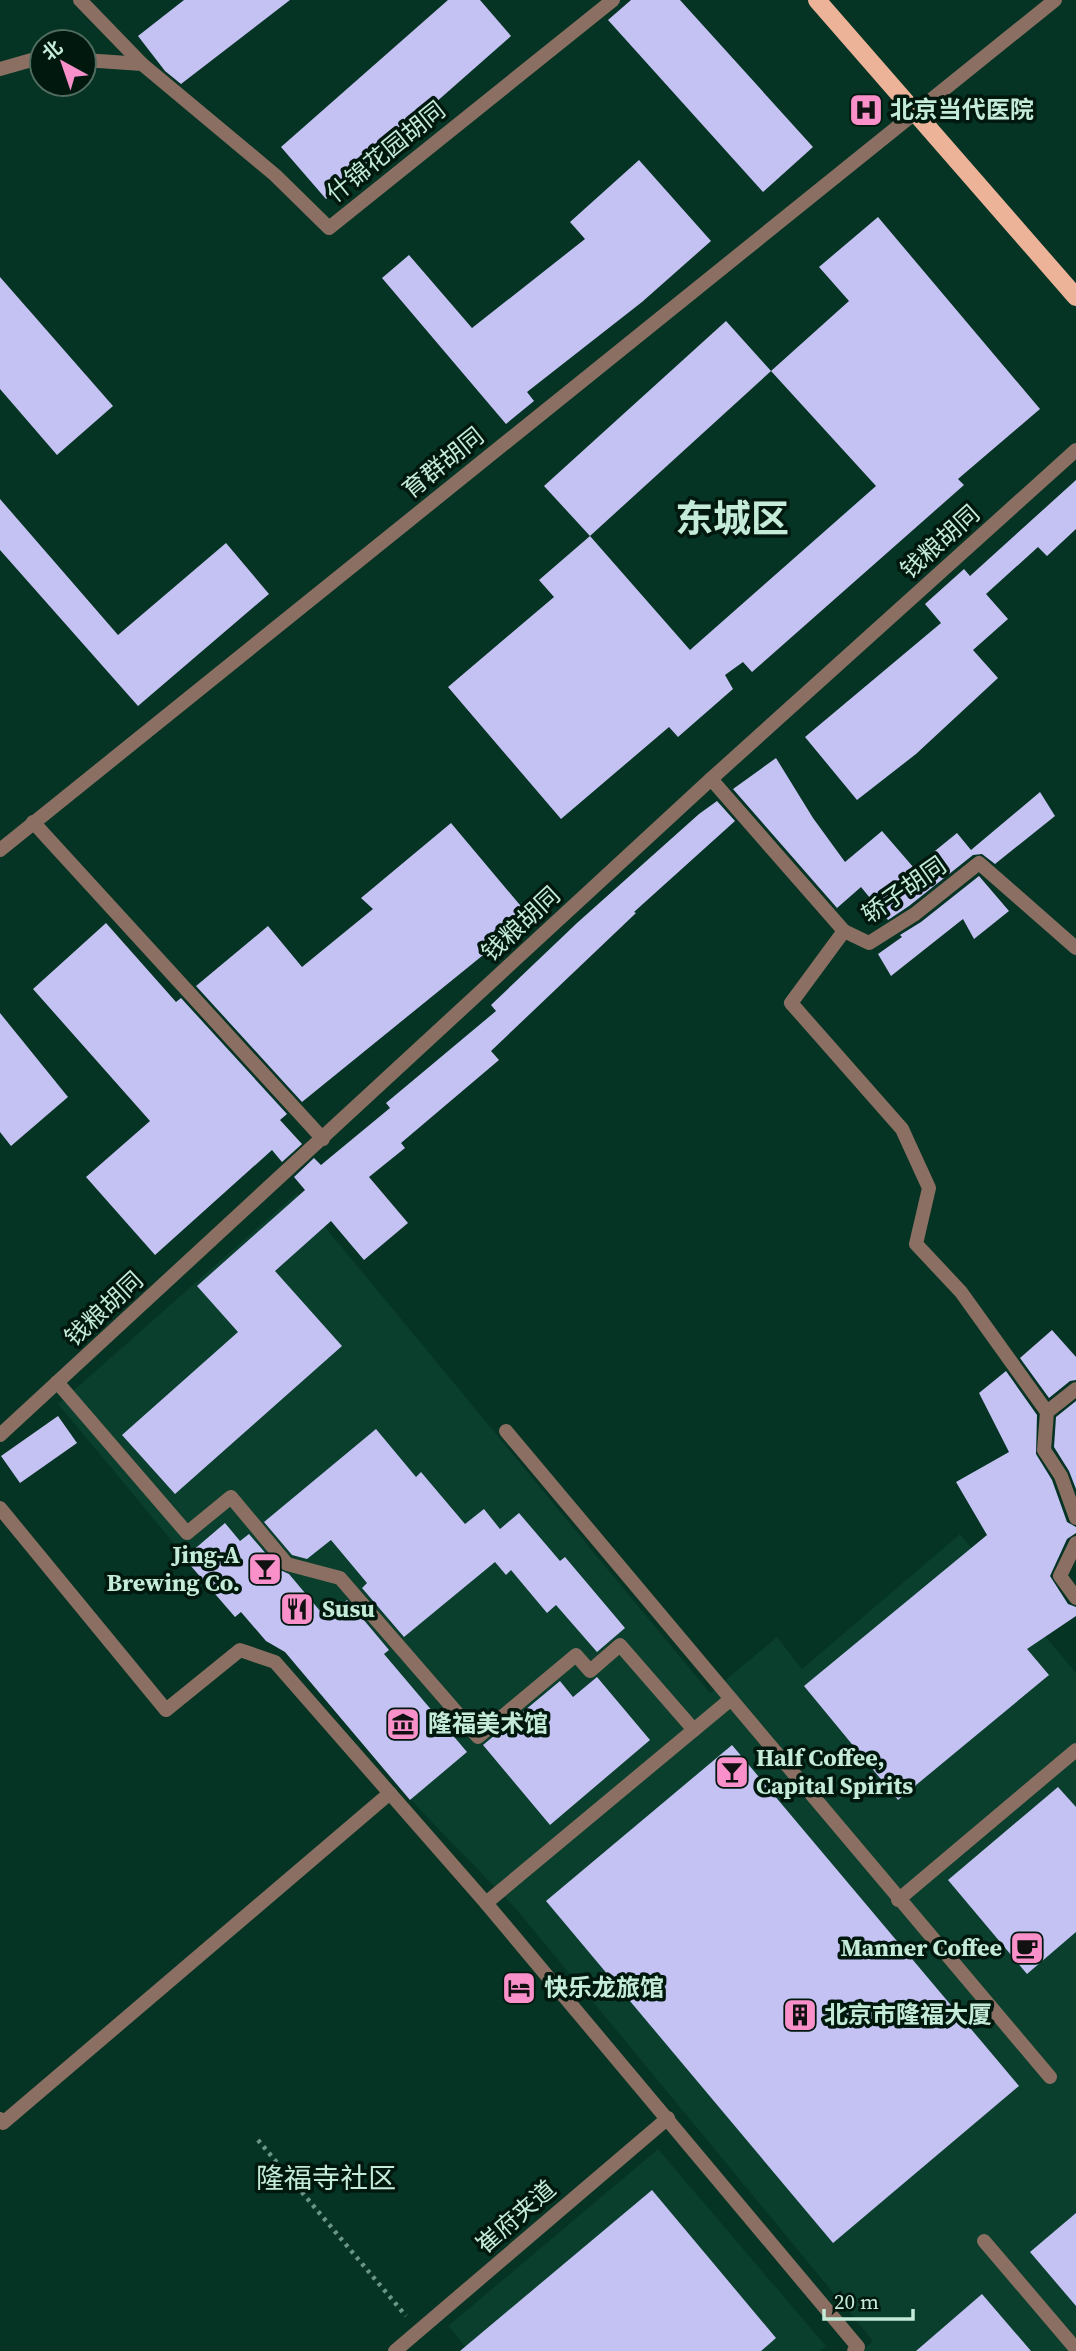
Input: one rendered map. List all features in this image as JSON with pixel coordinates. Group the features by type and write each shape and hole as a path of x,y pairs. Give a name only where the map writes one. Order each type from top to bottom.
{"main road":[{"path":"817,0 1076,296"}],"street":[{"path":"80,0 142,65"},
{"name":"什锦花园胡同","path":"142,65 275,175 329,228 613,0"},
{"name":"育群胡同","path":"0,850 1055,0"},
{"path":"0,69 28,61"},
{"path":"98,61 142,65"},
{"name":"钱粮胡同","path":"0,1435 711,779 1076,450"},
{"name":"轿子胡同","path":"711,779 844,931 869,943 915,914 979,863 1076,948"},
{"path":"33,822 323,1139"},
{"path":"844,931 792,1003 902,1129 929,1188 916,1244 961,1292 1047,1412 1045,1450 1061,1476 1076,1518"},
{"path":"57,1382 187,1533 231,1497 287,1564 340,1578 478,1737 576,1655 590,1671 620,1645 694,1730"},
{"path":"1047,1412 1076,1389"},
{"path":"506,1431 898,1900 1050,2077"},
{"path":"0,1508 166,1710 240,1650 275,1662 486,1903 668,2118 856,2349"},
{"path":"1076,1543 1060,1576 1076,1598"},
{"path":"486,1903 731,1699"},
{"path":"898,1900 1076,1750"},
{"path":"0,2119 3,2123 390,1793"},
{"name":"崔府夹道","path":"395,2351 668,2118"},
{"path":"984,2241 1076,2349"}],"path":[{"path":"258,2140 418,2331"}],"shaded area":[{"path":"297,1193 710,1693 777,1637 802,1669 960,1534 1076,1673 1076,2351 862,2351 873,2341 516,1909 421,1811 285,1652 266,1641 241,1612 235,1617 58,1404"},
{"path":"658,2149 826,2346 820,2351 469,2351 448,2326"}],"building":[{"path":"184,0 290,0 181,84 165,71 138,36"},
{"path":"448,0 480,0 511,36 326,199 281,147"},
{"path":"631,0 680,0 813,147 763,192 608,20"},
{"path":"639,160 711,241 642,302 527,392 534,401 506,424 382,278 409,255 472,328 585,239 570,222"},
{"path":"878,217 1040,409 958,479 964,485 752,672 743,662 725,675 733,689 678,737 669,727 561,819 448,687 554,597 539,580 590,536 690,650 876,486 771,371 849,301 819,267"},
{"path":"0,277 113,406 57,455 0,389"},
{"path":"726,321 771,371 590,536 544,486"},
{"path":"1076,480 1076,529 1047,556 1038,547 986,594 1008,619 973,650 998,678 916,754 857,800 805,737 941,623 925,604 964,569 970,576"},
{"path":"0,499 118,635 226,543 269,594 138,706 0,550"},
{"path":"776,758 813,818 845,862 882,831 914,868 957,833 971,850 1040,792 1055,816 995,864 982,854 973,855 888,920 861,887 837,908 733,789"},
{"path":"717,801 735,821 634,912 636,913 491,1051 499,1060 401,1143 405,1148 369,1177 408,1223 364,1260 331,1221 275,1271 342,1346 175,1494 122,1435 238,1332 197,1286 305,1190 294,1177 314,1158 321,1165 390,1108 386,1103 496,1011 491,1005 577,923"},
{"path":"451,823 530,917 302,1102 196,986 268,926 302,967 373,909 361,898"},
{"path":"979,876 1009,911 974,939 963,919 891,976 878,954"},
{"path":"106,923 176,1002 181,998 287,1114 280,1120 302,1144 282,1162 272,1150 155,1255 86,1177 150,1121 33,989"},
{"path":"0,1013 68,1097 11,1146 0,1132"},
{"path":"1052,1330 1076,1357 1076,1380 1070,1381 1049,1398 1020,1358"},
{"path":"1006,1371 1037,1415 1036,1454 1052,1480 1067,1522 1076,1527 1076,1533 1067,1539 1050,1576 1068,1604 1076,1607 1076,1616 1027,1649 1049,1675 898,1800 804,1686 987,1535 956,1482 1009,1452 979,1393"},
{"path":"1076,1401 1076,1489 1069,1471 1054,1447 1056,1417"},
{"path":"58,1416 77,1443 20,1483 1,1456"},
{"path":"376,1429 416,1477 421,1472 465,1524 484,1509 500,1529 519,1513 560,1561 565,1557 625,1628 597,1652 556,1605 547,1613 511,1570 506,1575 495,1562 404,1637 362,1588 367,1583 331,1540 307,1559 292,1555 264,1522"},
{"path":"225,1523 240,1541 249,1534 280,1570 289,1574 326,1618 347,1600 389,1650 384,1654 467,1752 410,1800 285,1652 266,1641 241,1612 235,1617 184,1558"},
{"path":"597,1677 650,1740 550,1825 483,1745 560,1681 573,1697"},
{"name":"北京市隆福大厦","path":"732,1745 1019,2086 833,2243 546,1901"},
{"path":"1058,1787 1076,1807 1076,1932 1027,1974 948,1880"},
{"path":"652,2190 776,2338 761,2351 460,2351"},
{"path":"1076,2213 1076,2306 1030,2252"},
{"path":"982,2294 1031,2351 916,2351"}],"place":[{"name":"北京当代医院","path":"866,110"},
{"name":"Jing-A Brewing Co.","path":"265,1569"},
{"name":"Susu","path":"297,1609"},
{"name":"隆福美术馆","path":"403,1724"},
{"name":"Half Coffee, Capital Spirits","path":"732,1772"},
{"name":"Manner Coffee","path":"1027,1948"},
{"name":"快乐龙旅馆","path":"519,1988"},
{"name":"北京市隆福大厦","path":"800,2015"}],"district":[{"name":"东城区","path":"732,519"},
{"name":"隆福寺社区","path":"326,2178"}]}
